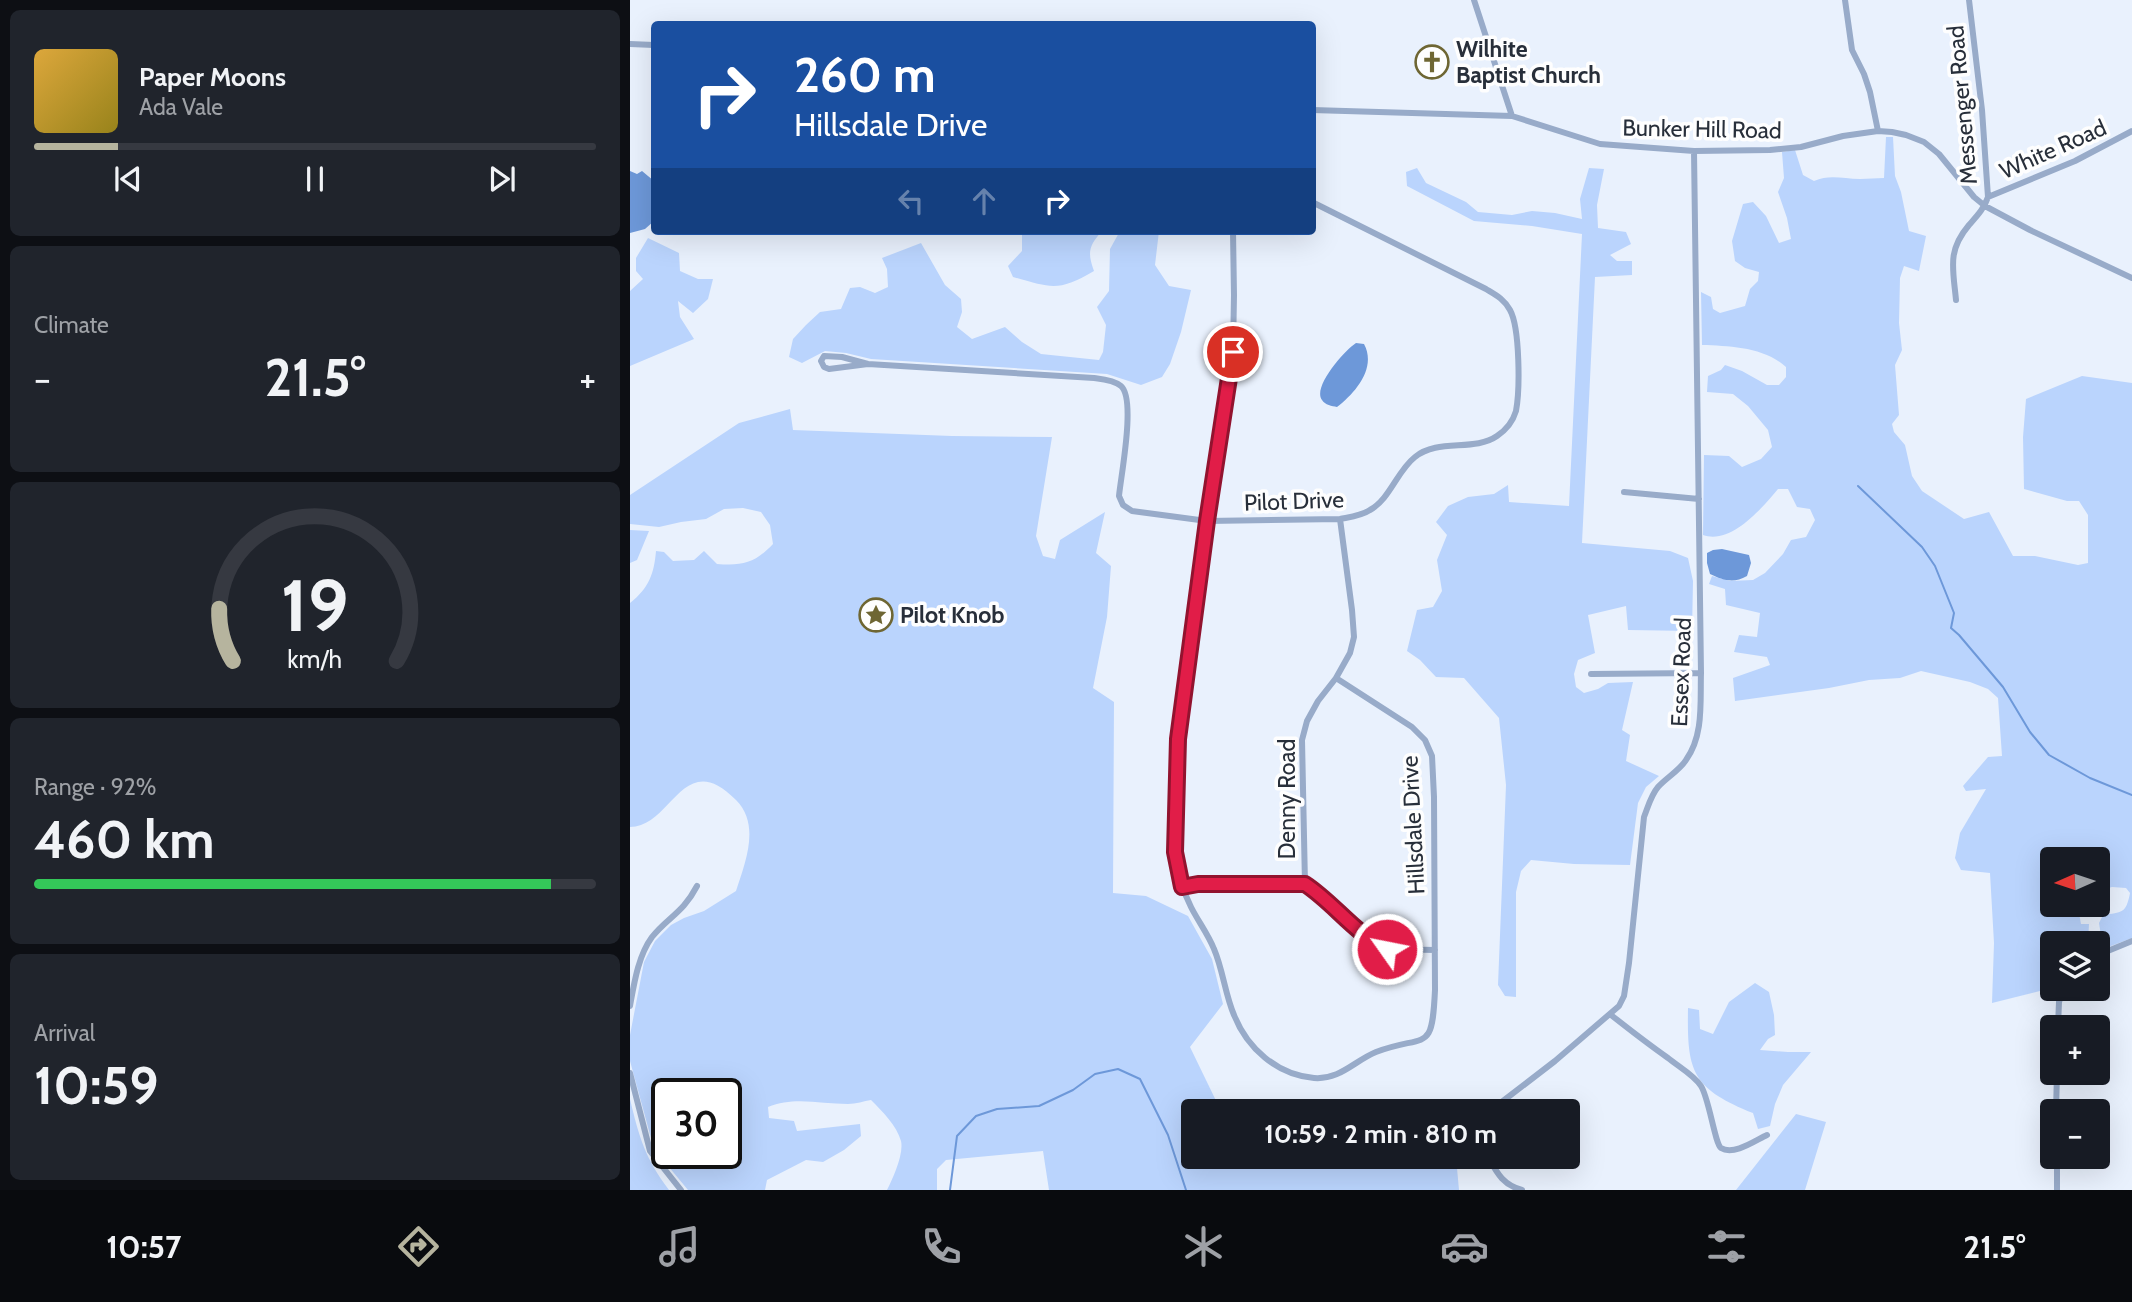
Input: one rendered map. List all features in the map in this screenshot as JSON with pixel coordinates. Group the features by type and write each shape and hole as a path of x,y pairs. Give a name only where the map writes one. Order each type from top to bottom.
{"street":[{"path":"1475,0 1511,116"},
{"path":"1845,0 1852,50 1870,92 1878,131"},
{"name":"Messenger Road","path":"1969,0 1982,110 1987,197 1985,206"},
{"path":"630,44 651,45"},
{"name":"Bunker Hill Road","path":"1316,110 1511,116 1600,144 1694,151 1770,150 1878,131 1906,135 1924,142 1939,154 1974,197 1985,206 2132,278"},
{"name":"White Road","path":"1987,197 2075,161 2132,131"},
{"name":"Essex Road","path":"1505,1099 1619,1006 1624,996 1644,817 1658,787 1679,769 1694,746 1698,733 1701,673 1694,151"},
{"name":"Pilot Drive","path":"868,364 842,357 824,356 821,361 828,369 868,364 1083,377 1111,381 1122,386 1127,397 1129,414 1119,496 1123,505 1132,511 1207,521 1340,519 1372,510 1405,467 1426,450 1491,440 1506,429 1516,411 1518,387 1514,318 1502,298 1316,204"},
{"path":"1956,300 1953,254 1962,234 1985,206"},
{"name":"Hillsdale Drive","path":"1233,235 1233,352 1178,739 1175,852 1182,887 1213,946 1234,1016 1245,1036 1273,1065 1314,1078 1340,1074 1377,1052 1418,1042 1431,1031 1434,1022 1432,756 1425,740 1412,727 1336,678"},
{"path":"1624,492 1699,499"},
{"name":"Denny Road","path":"1305,884 1302,740 1307,720 1350,653 1354,630 1340,519"},
{"path":"1591,674 1701,673"},
{"path":"1182,887 1198,884 1305,884 1319,893 1372,942 1387,949 1435,950"},
{"path":"630,1006 643,955 652,937 689,901 696,886"},
{"path":"2110,950 2132,941"},
{"path":"1611,1015 1697,1080 1707,1098 1716,1142 1721,1148 1730,1150 1741,1147 1767,1135"},
{"path":"630,1073 650,1151 681,1190"},
{"path":"1495,1169 1502,1180 1513,1188 1522,1190"},
{"path":"2057,1169 2057,1190"}],"shaded area":[{"path":"1886,137 1893,137 1895,176 1909,231 1926,236 1919,271 1904,266 1900,278 1899,323 1902,350 1895,365 1899,415 1892,424 1894,432 1905,445 1912,476 1922,491 1964,519 1989,512 2013,556 2035,556 2078,565 2088,563 2088,515 2079,501 2067,501 2024,489 2023,437 2026,399 2082,376 2132,383 2132,938 2110,946 2110,931 2100,931 2099,923 2102,917 2110,917 2110,914 2122,911 2127,905 2130,893 2126,888 2110,888 2110,847 2040,847 2040,917 2080,917 2081,924 2089,924 2089,931 2040,931 2040,991 1992,1003 1994,943 1990,873 1961,870 1955,858 1960,833 1986,789 1966,791 1963,786 1988,757 2002,756 1998,698 1988,689 1970,682 1921,671 1900,678 1869,680 1735,701 1733,678 1770,665 1767,657 1734,652 1739,635 1757,637 1760,613 1726,605 1725,589 1709,584 1712,576 1730,581 1753,580 1765,573 1783,554 1791,540 1806,537 1815,520 1810,509 1797,507 1788,489 1778,489 1755,515 1735,530 1714,537 1703,535 1704,455 1729,456 1742,467 1761,459 1772,447 1768,430 1748,406 1733,394 1707,392 1708,376 1725,365 1767,385 1779,385 1786,377 1786,367 1768,355 1757,352 1735,347 1702,345 1701,292 1711,297 1713,309 1720,313 1745,306 1750,289 1758,281 1759,272 1745,268 1735,261 1732,241 1743,204 1753,202 1766,216 1779,243 1791,239 1778,192 1784,178 1782,152 1795,150 1803,175 1814,181 1831,177 1884,178"},
{"path":"1417,168 1426,183 1466,202 1478,212 1512,215 1532,211 1582,219 1580,199 1589,168 1604,169 1597,205 1598,228 1626,232 1631,244 1610,255 1617,261 1632,261 1632,275 1595,277 1582,543 1670,551 1688,558 1693,581 1692,631 1628,630 1626,606 1588,615 1595,653 1578,660 1574,674 1576,687 1584,693 1608,683 1633,682 1622,730 1630,735 1626,761 1659,776 1646,787 1638,803 1630,865 1531,860 1521,871 1516,892 1516,997 1505,996 1498,985 1506,785 1499,718 1464,678 1436,677 1407,651 1417,610 1433,607 1442,591 1437,560 1447,535 1436,522 1448,506 1468,497 1494,494 1508,485 1509,502 1569,506 1582,234 1474,221 1407,186 1406,172"},
{"path":"630,171 637,174 642,171 651,178 651,224 645,229 630,233"},
{"path":"1022,235 1099,235 1091,250 1090,259 1094,271 1063,285 1037,284 1013,277 1008,266 1022,251"},
{"path":"1118,235 1159,235 1155,265 1169,286 1191,290 1170,364 1162,377 1141,385 1107,374 871,359 825,351 802,363 789,357 793,339 820,312 841,309 850,288 860,287 875,293 888,287 887,269 882,258 921,243 945,285 961,299 962,312 957,327 972,339 1005,327 1041,354 1099,360 1103,352 1106,325 1097,307 1109,291 1110,249"},
{"path":"648,238 679,253 680,271 698,279 713,279 708,299 693,313 678,301 680,317 694,339 630,366 630,291 643,279 636,271 636,258"},
{"path":"1356,343 1364,344 1368,362 1366,371 1351,395 1337,407 1327,404 1320,394 1325,378"},
{"path":"790,409 793,430 1052,437 1036,536 1043,556 1055,559 1060,540 1105,512 1096,553 1111,566 1107,617 1093,688 1114,702 1113,893 1146,896 1188,916 1212,959 1223,1004 1190,1047 1215,1099 1181,1099 1181,1169 1457,1169 1459,1190 1049,1190 1043,1151 946,1160 937,1169 937,1190 887,1190 902,1146 893,1124 871,1100 854,1104 788,1102 768,1107 769,1118 794,1121 797,1131 860,1124 861,1136 823,1162 806,1160 767,1180 765,1190 688,1190 671,1169 742,1169 742,1078 651,1078 651,1138 630,1061 630,1035 644,962 655,941 671,925 704,911 736,891 747,856 748,821 736,800 718,786 703,781 690,785 679,793 644,824 630,827 630,603 642,592 649,580 656,551 664,552 673,561 694,560 704,551 717,564 734,564 754,559 773,544 770,525 761,512 743,508 724,509 706,519 659,527 630,524 630,495 739,423"},
{"path":"630,530 649,531 637,560 630,563"},
{"path":"1722,549 1749,555 1751,563 1747,576 1728,580 1710,574 1707,553"},
{"path":"1755,983 1769,992 1774,1015 1775,1035 1768,1039 1760,1050 1811,1052 1783,1085 1770,1126 1758,1129 1753,1113 1717,1095 1697,1075 1689,1047 1688,1030 1688,1008 1699,1010 1700,1029 1713,1034 1729,1002"},
{"path":"630,1099 651,1169 655,1169 669,1190 630,1190"},
{"path":"1796,1114 1826,1122 1805,1190 1736,1190"}],"waterway":[{"path":"1858,486 1922,547 1935,566 1954,613 1951,628 2003,687 2030,732 2049,755 2090,778 2132,795"},
{"path":"950,1190 957,1136 976,1116 997,1109 1039,1106 1073,1090 1095,1074 1118,1069 1140,1079 1168,1135 1186,1190"}],"place":[{"name":"Wilhite Baptist Church","path":"1432,62"},
{"name":"Pilot Knob","path":"876,615"}],"route":[{"path":"1233,352 1178,739 1175,852 1178,872 1182,887 1198,884 1305,884 1319,893 1372,942 1387,949"}]}
